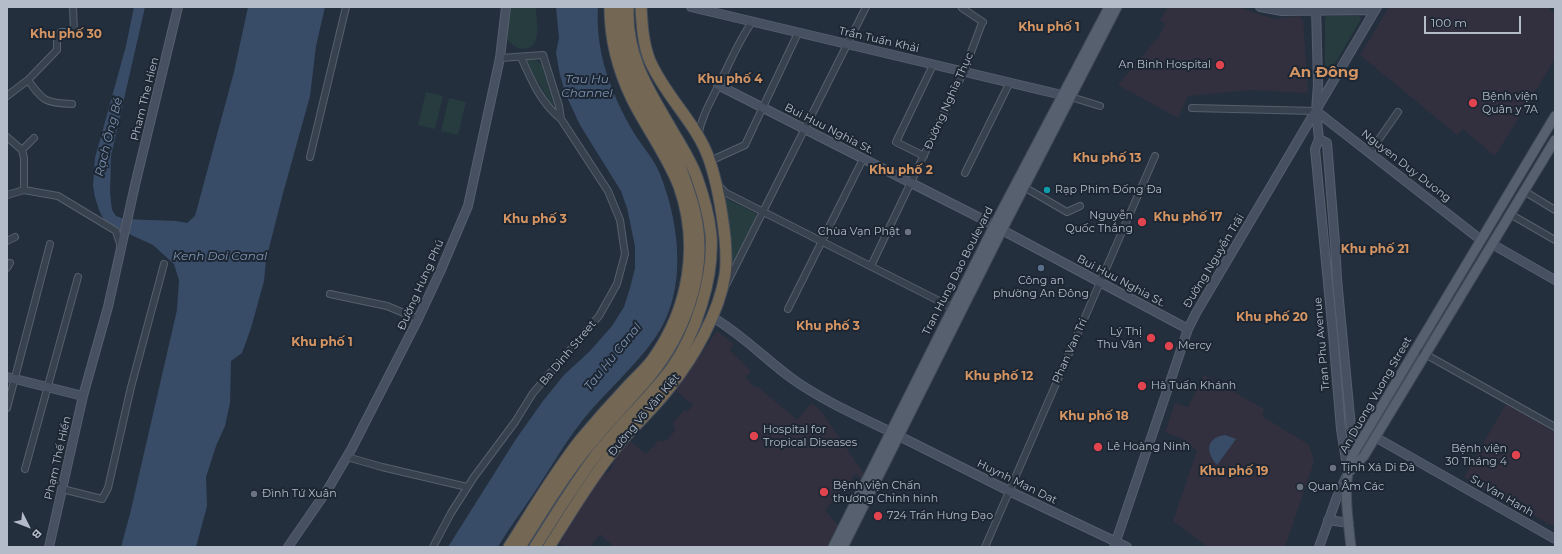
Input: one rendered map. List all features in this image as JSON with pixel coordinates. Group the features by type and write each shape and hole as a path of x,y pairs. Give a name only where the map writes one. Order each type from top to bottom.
{"highway":[{"name":"Đường Võ Văn Kiệt","path":"520,547 589,444 661,362 677,334 685,306 690,254 686,213 678,186 668,161 632,100 621,75 612,39 610,7"},
{"name":"Đường Võ Văn Kiệt","path":"509,547 564,461 597,420 652,360 693,290 698,260 697,225 692,203 679,163 639,92 629,69 621,44 618,24 618,7"},
{"name":"Đường Võ Văn Kiệt","path":"535,547 587,467 617,430 672,368 682,352 700,311 710,267 711,233 705,203 693,168 646,86 636,65 627,20 628,7"},
{"name":"Đường Võ Văn Kiệt","path":"549,547 598,470 637,422 658,401 677,378 693,353 712,317 726,274 723,222 716,182 710,161 698,136 696,124 657,74 650,61 644,38 641,7"},
{"path":"685,306 712,317"}],"main road":[{"name":"Pham The Hien","path":"121,247 178,7"},
{"name":"Đường Hưng Phú","path":"288,547 328,489 347,457 418,319 468,206 500,58 506,7"},
{"name":"Trần Tuấn Khải","path":"691,7 1066,96"},
{"name":"Tran Hung Dao Boulevard","path":"998,228 1024,187 1109,7"},
{"name":"Tran Hung Dao Boulevard","path":"843,547 850,524 867,488 998,228 1066,96 1117,7"},
{"path":"1260,7 1282,11 1316,9 1376,9"},
{"name":"Tran Phu Avenue","path":"1316,9 1318,84 1316,111 1319,138 1315,148 1341,429 1348,473 1348,504 1351,547"},
{"name":"Đường Nguyễn Trãi","path":"1115,544 1188,329 1196,313 1376,9"},
{"name":"Bui Huu Nghia St.","path":"718,85 998,228 1188,329"},
{"name":"Nguyen Duy Duong","path":"1316,111 1481,240"},
{"name":"An Duong Vuong Street","path":"1348,473 1350,462 1366,432 1555,116"},
{"name":"Tran Phu Avenue","path":"1319,138 1326,143 1351,427 1354,435 1360,443"},
{"name":"An Duong Vuong Street","path":"1348,473 1368,449 1555,140"},
{"path":"1500,208 1510,214"},
{"path":"1481,240 1492,244 1555,280"},
{"path":"10,378 83,396 108,307 121,247"},
{"path":"1331,308 1340,307"},
{"name":"Huynh Man Dat","path":"712,317 730,329 793,379 818,396 1115,544 1127,547"},
{"path":"1393,388 1402,393"},
{"name":"Phạm Thế Hiển","path":"49,547 83,396"},
{"path":"1366,432 1375,437"},
{"name":"Su Van Hanh","path":"1375,437 1555,539"},
{"path":"1360,443 1368,449"},
{"path":"1319,547 1340,489 1348,473"},
{"path":"1328,520 1349,523"},
{"name":"Tran Hung Dao Boulevard","path":"833,547 850,524"}],"street":[{"path":"7,96 28,80 57,50 57,36 61,32 74,32 74,7"},
{"path":"310,157 346,7"},
{"path":"718,301 764,213 866,7"},
{"name":"Đường Nghĩa Thục","path":"871,266 964,71 983,22 962,8"},
{"path":"696,124 752,22"},
{"path":"710,161 745,145 798,33"},
{"path":"500,58 543,55 562,119"},
{"name":"Ba Dinh Street","path":"433,547 467,487 515,422 533,393 598,316 615,289 625,254 620,220 608,191 562,119 545,103 521,57"},
{"path":"924,156 896,142 933,65"},
{"path":"28,80 40,96 48,101 72,104"},
{"path":"965,173 1010,82"},
{"path":"1066,96 1100,106"},
{"path":"1192,108 1316,111"},
{"path":"1370,152 1398,112"},
{"path":"7,137 22,150 24,158 24,190"},
{"path":"22,150 34,138"},
{"name":"Phan Van Tri","path":"985,547 1155,156"},
{"path":"788,309 823,242 863,159"},
{"path":"716,182 726,193 957,310"},
{"path":"1024,187 1067,212 1080,206"},
{"path":"7,195 24,190 58,196 75,208 92,216 116,231 121,247"},
{"path":"1524,191 1555,210"},
{"path":"1510,214 1555,240"},
{"path":"7,241 15,237"},
{"path":"7,408 10,378 50,244"},
{"path":"62,489 102,499 108,488 138,361 164,264"},
{"path":"25,469 78,277"},
{"path":"330,294 387,306 418,319"},
{"path":"1416,349 1555,427"},
{"path":"347,457 382,467 467,487"}],"shaded area":[{"name":"An Binh Hospital","path":"1168,7 1237,7 1275,19 1298,16 1303,20 1308,93 1251,90 1188,96 1178,118 1118,85 1160,35 1165,24 1160,20"},
{"name":"Bệnh viện Quân y 7A","path":"1389,7 1548,7 1555,14 1555,59 1495,156 1463,129 1457,135 1360,55"},
{"name":"Hospital for Tropical Diseases","path":"717,331 734,344 729,350 751,371 745,378 756,388 757,386 797,420 811,403 821,411 864,474 862,479 856,474 825,510 838,525 827,547 614,547 600,534 590,547 564,547 558,542 600,477 611,470 615,458 630,441 646,454 659,440 662,442 665,440 666,441 675,431 675,427 672,424 684,410 687,412 693,405 675,390"},
{"path":"1204,375 1264,409 1262,416 1309,445 1314,462 1285,547 1208,547 1173,521 1197,451 1181,438 1165,432 1175,403 1188,407"},
{"name":"Bệnh viện 30 Tháng 4","path":"1506,404 1555,432 1555,527 1464,477"}],"green space":[{"path":"508,7 536,7 537,35 533,44 526,49 516,47 506,35"},
{"path":"1327,16 1359,16 1361,19 1327,77 1325,77 1325,18"},
{"path":"527,59 535,59 542,65 554,105 551,104 526,62"},
{"path":"426,92 443,96 435,129 418,125"},
{"path":"449,98 466,102 458,135 441,131"},
{"path":"721,196 755,213 757,219 730,273"}],"water":[{"name":"Kenh Doi Canal","path":"134,7 145,7 111,156 110,193 112,210 116,216 124,219 176,221 187,223 195,216 234,72 248,7 325,7 316,46 310,96 266,260 264,281 251,328 242,353 231,361 230,403 225,426 216,446 206,477 207,506 196,547 121,547 177,310 179,280 174,264 153,245 114,227 104,220 99,210 93,186 95,158 126,46"},
{"name":"Tau Hu Channel","path":"556,7 598,7 599,40 606,72 618,103 634,133 657,168 667,194 676,236 677,258 673,300 666,320 655,338 638,360 591,410 575,430 498,547 448,547 516,439 543,401 564,375 590,351 612,326 624,307 635,268 635,246 627,208 621,191 580,125 566,95 560,75 556,53 559,38"},
{"path":"1225,435 1236,439 1217,465 1209,451 1209,446 1214,439"}],"place":[{"name":"An Binh Hospital","path":"1220,65"},
{"name":"Bệnh viện Quân y 7A","path":"1473,103"},
{"name":"Rạp Phim Đống Đa","path":"1047,190"},
{"name":"Nguyễn Quốc Thắng","path":"1142,222"},
{"name":"Chùa Vạn Phật","path":"908,232"},
{"name":"Công an phường An Đông","path":"1041,268"},
{"name":"Lý Thị Thu Vân","path":"1151,338"},
{"name":"Mercy","path":"1169,346"},
{"name":"Hà Tuấn Khánh","path":"1142,386"},
{"name":"Hospital for Tropical Diseases","path":"754,436"},
{"name":"Lê Hoàng Ninh","path":"1098,447"},
{"name":"Bệnh viện 30 Tháng 4","path":"1516,455"},
{"name":"Tịnh Xá Di Đà","path":"1333,468"},
{"name":"Quan Âm Các","path":"1300,487"},
{"name":"Bệnh viện Chấn thương Chỉnh hình","path":"824,492"},
{"name":"Đình Tứ Xuân","path":"254,494"},
{"name":"724 Trần Hưng Đạo","path":"878,516"}],"district":[{"name":"Khu phố 1","path":"1049,27"},
{"name":"Khu phố 30","path":"66,34"},
{"name":"An Đông","path":"1324,73"},
{"name":"Khu phố 4","path":"730,79"},
{"name":"Khu phố 13","path":"1107,158"},
{"name":"Khu phố 2","path":"901,170"},
{"name":"Khu phố 17","path":"1188,217"},
{"name":"Khu phố 3","path":"535,219"},
{"name":"Khu phố 21","path":"1375,249"},
{"name":"Khu phố 20","path":"1272,317"},
{"name":"Khu phố 3","path":"828,326"},
{"name":"Khu phố 1","path":"322,342"},
{"name":"Khu phố 12","path":"999,376"},
{"name":"Khu phố 18","path":"1094,416"},
{"name":"Khu phố 19","path":"1234,471"}],"water label":[{"name":"Rạch Ông Bé","path":"109,137"},
{"name":"Tau Hu Canal","path":"613,357"}]}
